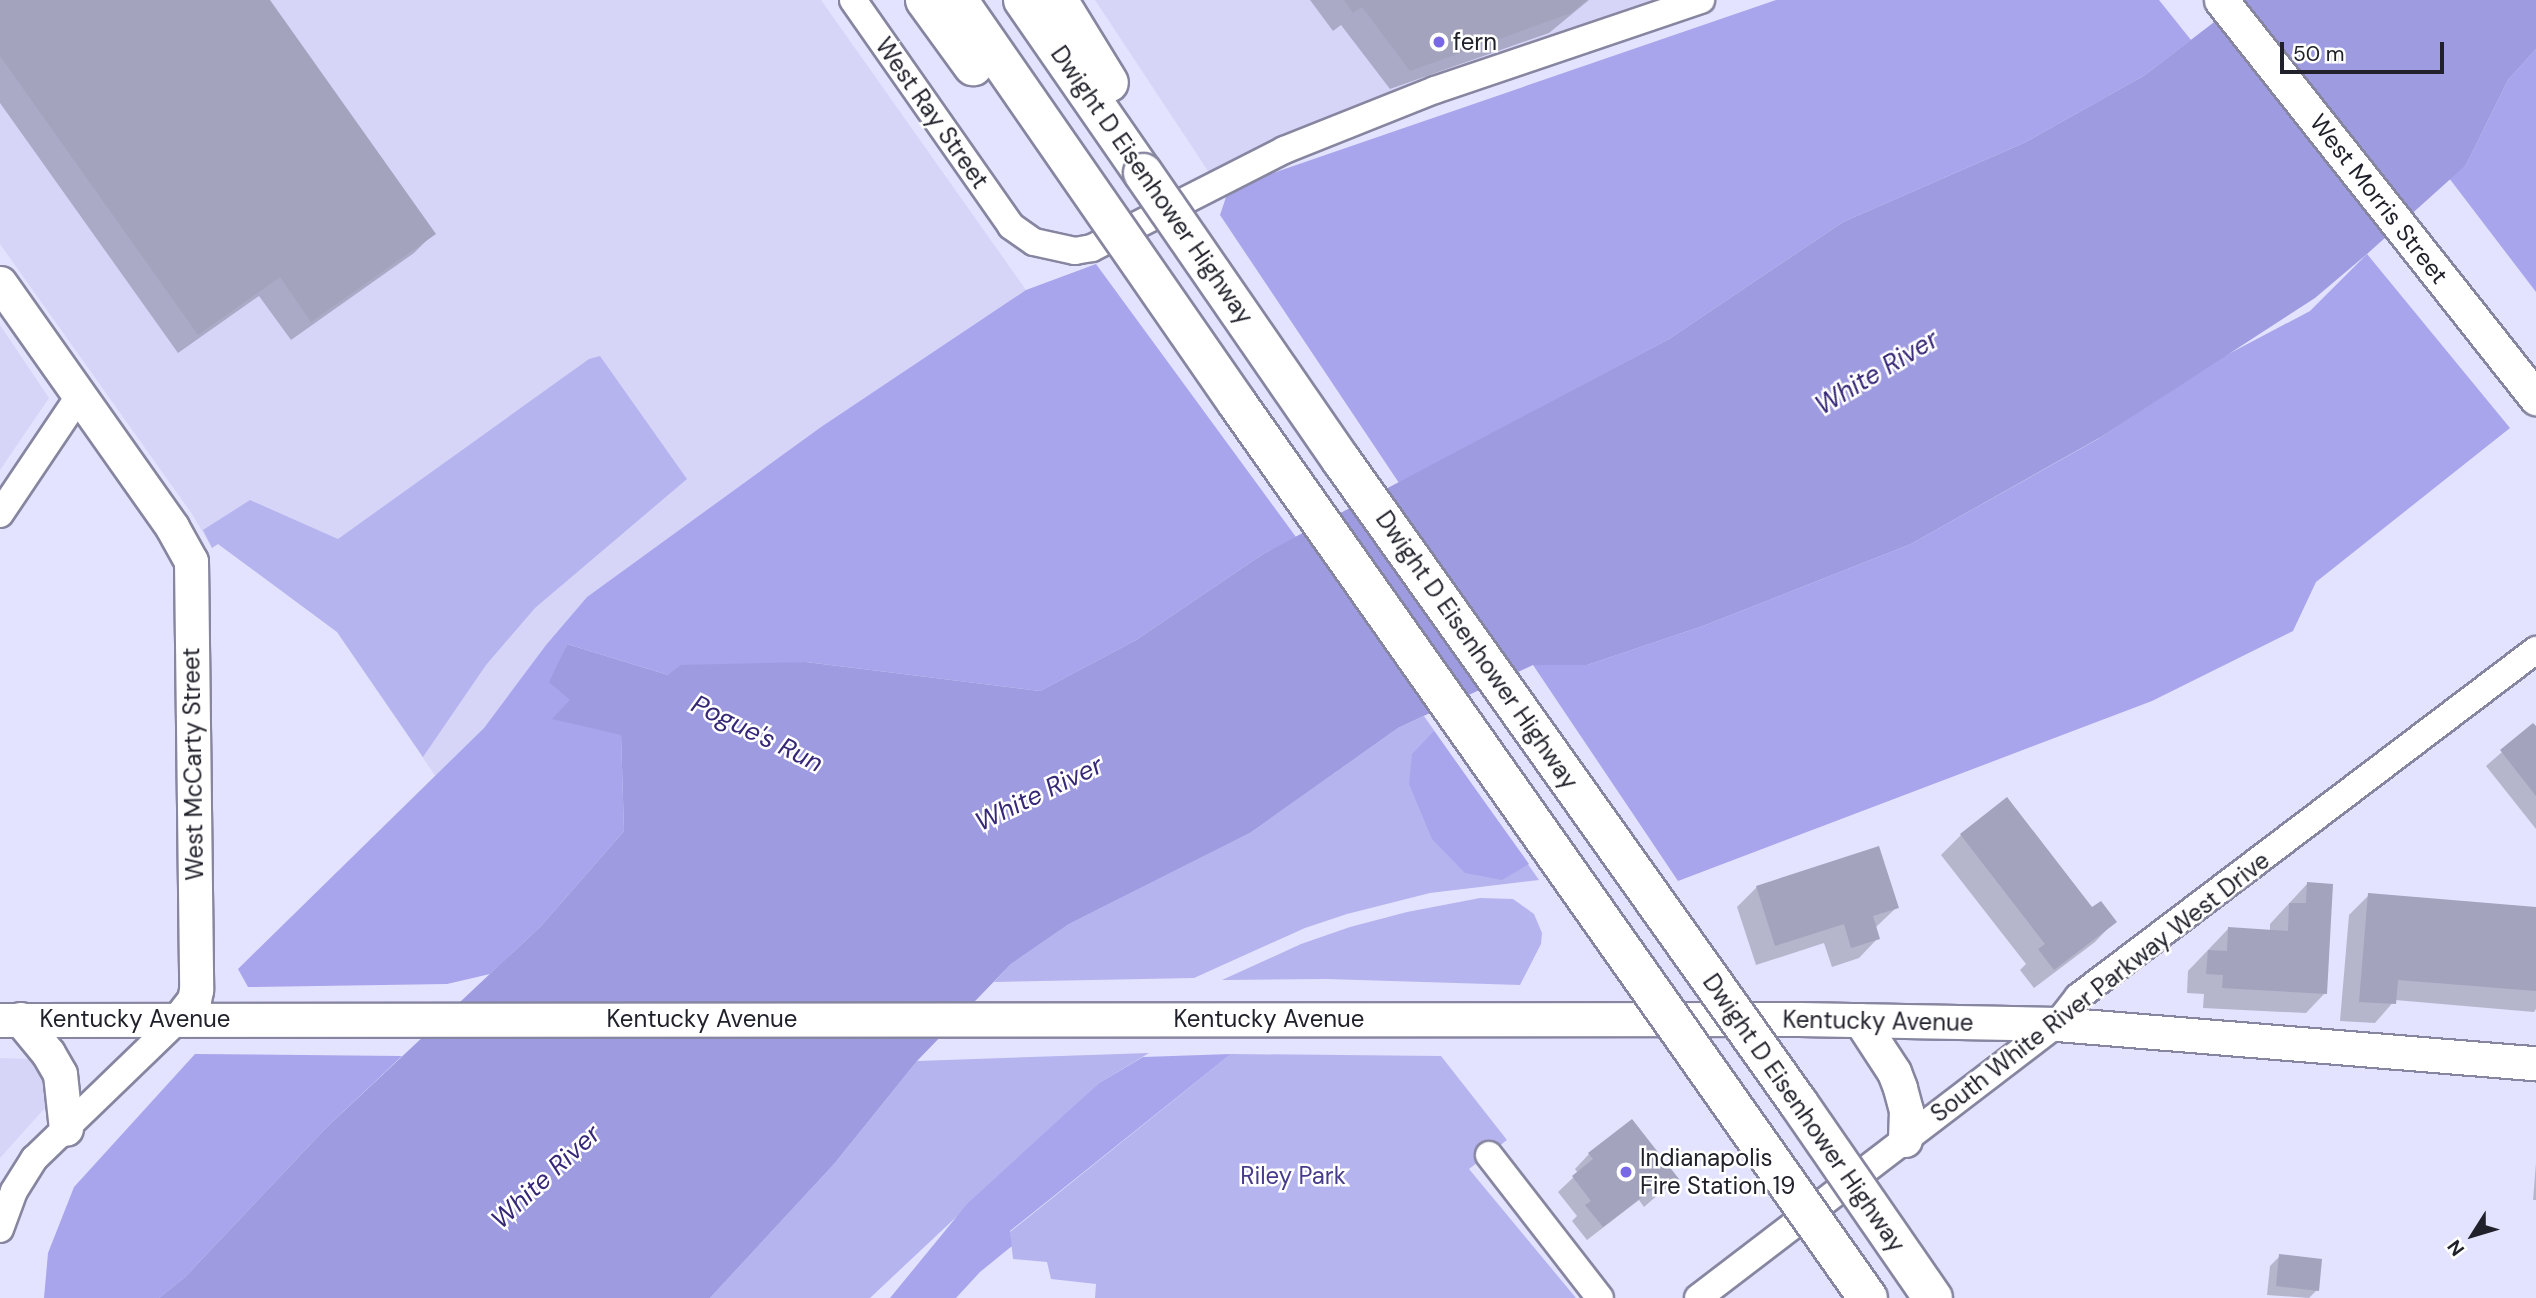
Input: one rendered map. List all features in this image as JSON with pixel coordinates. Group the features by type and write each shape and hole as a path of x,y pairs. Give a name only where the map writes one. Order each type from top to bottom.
{"highway":[{"path":"925,0 1012,118 1237,403"},
{"path":"958,0 1237,403 1868,1298"},
{"name":"Dwight D Eisenhower Highway","path":"1023,0 1341,460 1799,1104 1933,1298"},
{"path":"1058,0 1107,78 1143,173"}],"main road":[{"name":"West Morris Street","path":"2221,0 2536,398"},
{"name":"West McCarty Street","path":"0,282 172,527 191,561 196,989 194,1000 180,1018"},
{"name":"Kentucky Avenue","path":"10,1020 1860,1020 2057,1024 2536,1063"},
{"path":"10,1020 48,1053 60,1074 66,1129"},
{"path":"1860,1020 1894,1072 1906,1110 1905,1140"}],"street":[{"name":"West Ray Street","path":"853,0 1011,226 1023,236 1047,247 1076,251 1092,248 1284,150 1435,90 1701,0"},
{"path":"0,514 80,395"},
{"name":"South White River Parkway West Drive","path":"1698,1298 2057,1024 2078,998 2536,650"},
{"name":"West McCarty Street","path":"0,1229 6,1208 23,1173 180,1018"},
{"path":"1489,1155 1600,1298"}],"shaded area":[{"path":"0,0 821,0 1026,290 821,427 587,597 546,645 484,728 436,777 337,632 218,544 212,548 192,514 0,244"},
{"path":"1095,0 1659,0 1212,177"},
{"path":"1776,0 2159,0 2191,40 2145,75 2026,142 1843,222 1669,339 1399,483 1220,215 1226,197 1261,177"},
{"path":"2536,49 2536,292 2449,178 2466,165 2508,80"},
{"path":"2367,254 2510,428 2316,582 2293,631 2152,701 1678,881 1533,665 1587,665 1703,626 1911,544 2098,439 2219,359 2310,311"},
{"path":"1096,264 1296,537 1263,554 1136,640 1040,691 806,662 668,675 567,644 559,662 621,735 624,831 541,926 490,974 447,984 248,987 238,969 484,728 546,645 587,597 821,427 1026,290"},
{"path":"0,325 49,398 0,470"},
{"path":"1434,731 1529,864 1502,880 1465,873 1432,839 1409,784 1412,754"},
{"path":"195,1054 402,1056 327,1127 185,1277 159,1298 44,1298 48,1253 74,1187"},
{"path":"1231,1054 1010,1231 1012,1246 980,1272 956,1298 890,1298 967,1204 1099,1083 1143,1057"},
{"path":"0,1058 30,1059 47,1084 49,1096 45,1108 0,1158"}],"green space":[{"path":"600,356 687,479 535,608 486,665 423,757 337,632 218,544 212,548 203,530 250,500 338,539 589,359"},
{"path":"1424,716 1539,880 1430,893 1347,914 1305,928 1194,978 994,982 1011,964 1069,924 1250,833 1398,728"},
{"path":"1480,898 1513,899 1534,914 1542,933 1541,944 1520,985 1327,979 1222,980 1301,944 1350,927 1407,912"},
{"path":"1149,1053 1099,1083 870,1298 710,1298 834,1164 917,1061"},
{"name":"Riley Park","path":"1231,1054 1441,1056 1507,1140 1469,1169 1576,1298 1095,1298 1096,1284 1051,1279 1047,1262 1013,1259 1010,1232"}],"water":[{"path":"2243,0 2536,0 2536,49 2508,80 2466,165 2367,254 2315,298 2101,437 1911,544 1703,626 1587,665 1533,665 1398,728 1250,833 1069,924 1011,964 917,1061 834,1164 710,1298 159,1298 185,1277 327,1127 541,926 624,831 621,735 552,719 570,700 549,682 567,644 668,675 681,665 806,662 1040,691 1136,640 1263,554 1669,339 1843,222 2026,142 2145,75"}],"building":[{"path":"0,0 270,0 436,234 311,322 280,277 198,335 0,56"},
{"name":"fern","path":"1344,0 1587,0 1571,13 1410,71 1362,7 1353,13"},
{"path":"2533,723 2536,726 2536,796 2500,750"},
{"path":"2007,797 2092,907 2101,901 2117,922 2054,970 2038,949 2045,944 1960,834"},
{"path":"1879,846 1899,908 1873,916 1880,939 1851,948 1844,924 1775,946 1756,886"},
{"path":"2307,882 2333,884 2327,994 2222,988 2223,975 2206,974 2208,950 2227,951 2228,927 2288,931 2289,903 2306,903"},
{"path":"2368,893 2536,907 2536,991 2398,980 2396,1004 2359,1002"},
{"path":"1632,1119 1679,1179 1659,1194 1655,1187 1603,1227 1585,1205 1591,1201 1572,1176 1593,1159 1588,1153"},
{"path":"2279,1254 2322,1259 2319,1291 2276,1286"}],"place":[{"name":"fern","path":"1439,42"},
{"name":"Indianapolis Fire Station 19","path":"1626,1172"}],"water label":[{"name":"White River","path":"1877,373"},
{"name":"Pogue's Run","path":"757,734"},
{"name":"White River","path":"1039,794"},
{"name":"White River","path":"546,1177"}]}
